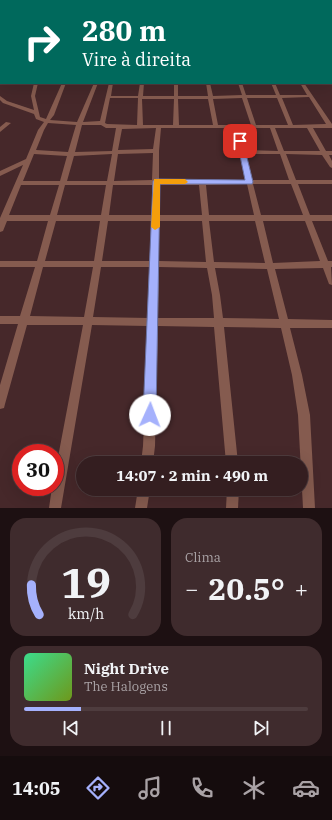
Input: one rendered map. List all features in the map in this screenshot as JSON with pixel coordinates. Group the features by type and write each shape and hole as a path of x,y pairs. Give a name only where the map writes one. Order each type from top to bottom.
{"street":[{"path":"36,84 33,96 37,108 36,113 38,118 47,121 102,123 106,126 119,127 331,126"},
{"path":"0,229 41,130 51,115 64,84"},
{"path":"0,404 25,321 39,264 64,182 80,122 96,84"},
{"path":"102,123 110,84"},
{"path":"140,126 140,97 142,84"},
{"path":"176,84 176,126"},
{"path":"208,84 216,127"},
{"path":"240,84 254,126"},
{"path":"273,84 291,126"},
{"path":"303,84 331,126"},
{"path":"107,97 310,96"},
{"path":"0,97 4,102 36,113"},
{"path":"0,130 8,123"},
{"path":"148,456 155,264 156,151 159,126"},
{"path":"272,126 295,182 307,218 329,264 332,282"},
{"path":"310,126 329,153 332,166"},
{"path":"55,508 88,322 119,127"},
{"path":"236,127 257,218 297,375 304,415 309,508"},
{"path":"32,152 72,153 156,151"},
{"path":"243,152 282,151 329,153"},
{"path":"0,174 29,160"},
{"path":"19,183 156,181 332,182"},
{"path":"202,182 210,266 216,295 217,324 231,456"},
{"path":"4,218 332,218"},
{"path":"0,264 269,266 329,264"},
{"path":"0,320 88,322 153,321 217,324 332,324"},
{"path":"141,508 143,496"},
{"path":"232,508 233,496"}],"slow traffic":[{"path":"155,227 156,181 185,182"}],"route":[{"path":"150,415 156,181 249,182 240,141"}]}
